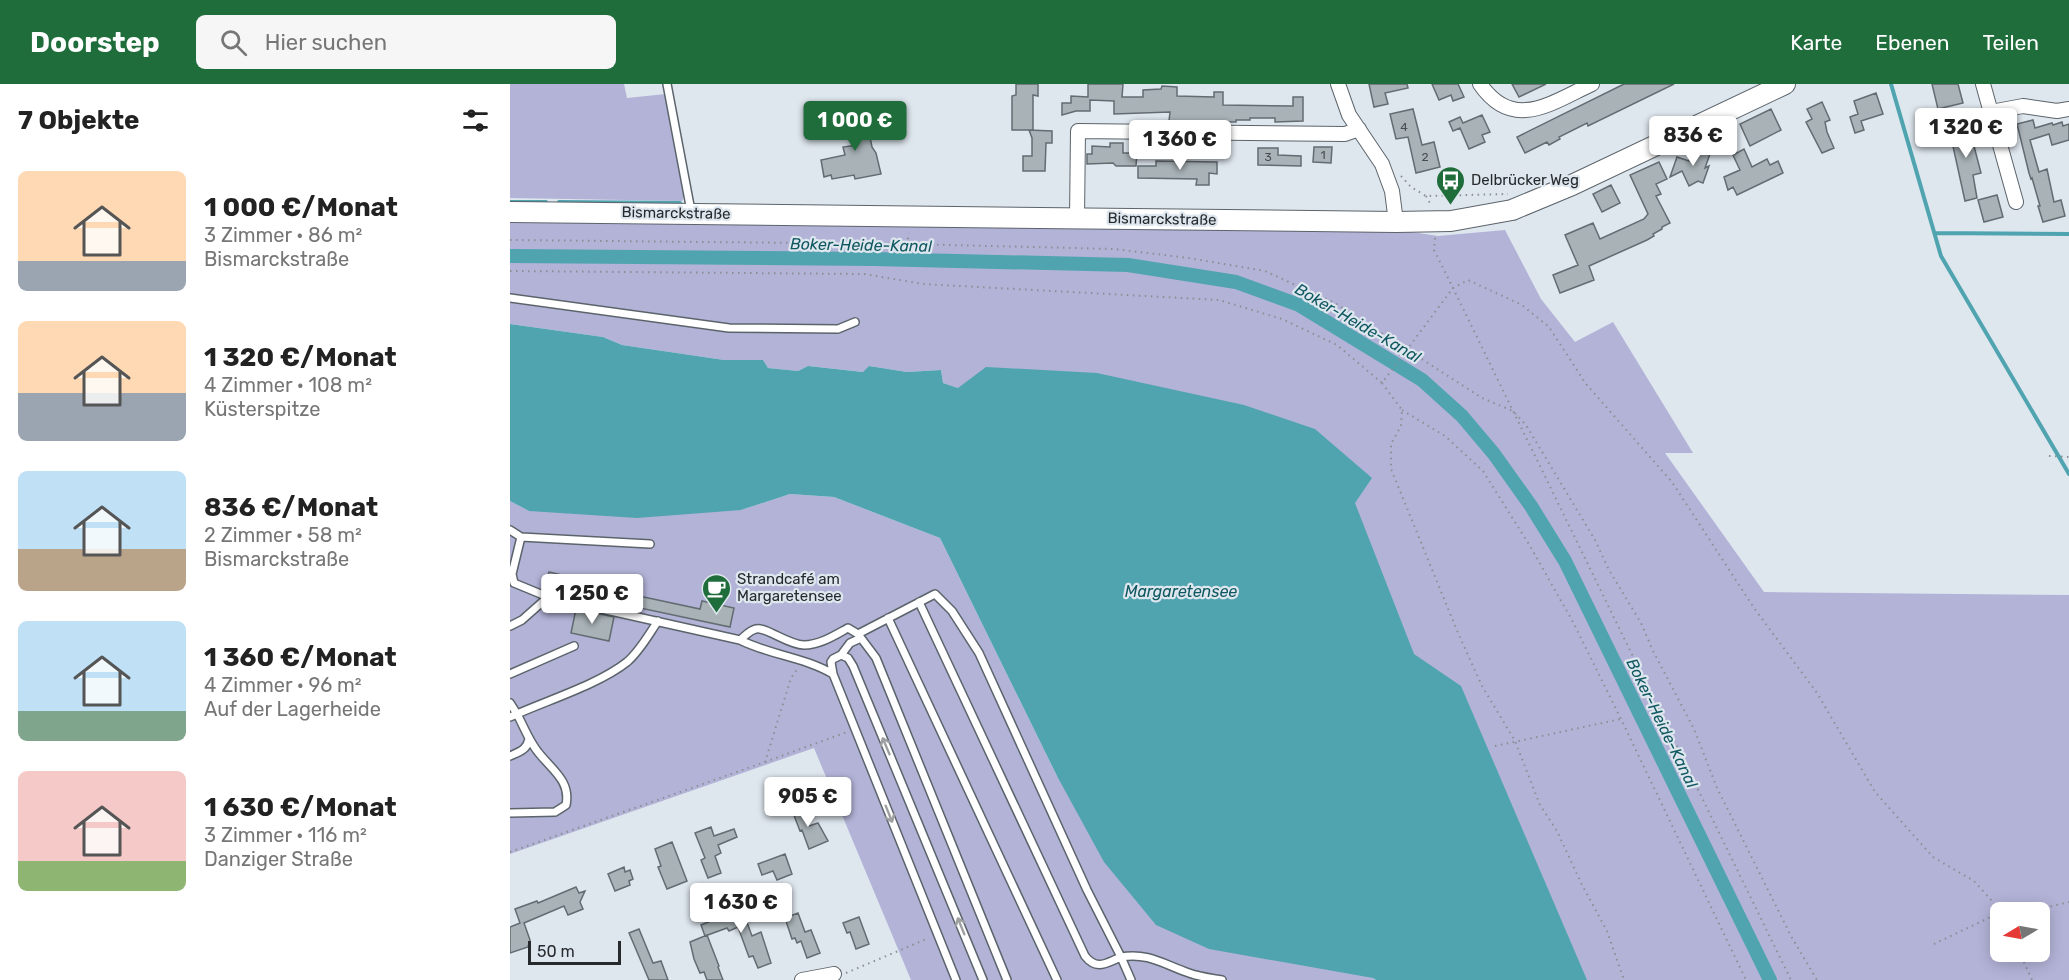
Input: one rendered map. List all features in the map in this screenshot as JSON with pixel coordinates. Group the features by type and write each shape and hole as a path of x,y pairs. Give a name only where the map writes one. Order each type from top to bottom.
{"main road":[{"name":"Bismarckstraße","path":"510,212 1435,222 1474,218 1512,210 1572,185 1785,84"}],"street":[{"path":"1338,84 1349,115 1382,164 1392,191 1396,222"},
{"path":"1480,84 1489,98 1515,111 1539,109 1592,84"},
{"path":"1983,84 2016,202"},
{"path":"1991,112 2023,106 2057,111 2069,109"},
{"path":"1077,218 1078,131 1345,134 1359,129"},
{"path":"802,980 834,974"}],"lane":[{"path":"668,84 692,213"},
{"path":"510,298 729,328 838,329 855,322"},
{"path":"510,530 521,537 650,544"},
{"path":"521,537 511,583 548,597 740,640 771,653 821,667 833,674"},
{"path":"956,980 833,674 831,662 859,636 935,594 952,610 966,630 1131,980"},
{"path":"510,626 522,620 548,597"},
{"path":"919,602 1085,956 1091,963 1097,965 1135,954 1153,958 1192,974 1222,980"},
{"path":"888,618 1057,980"},
{"path":"514,715 600,678 628,661 658,621"},
{"path":"740,640 754,629 763,628 783,640 802,645 822,642 848,628 859,636 876,658 1007,980"},
{"path":"510,674 574,646"},
{"path":"841,655 848,658 853,666 983,980"},
{"path":"510,703 514,715 529,739 562,778 567,791 566,805 555,812 510,813"},
{"path":"510,756 524,749 529,739"}],"path":[{"path":"1382,164 1392,166 1411,187 1426,196 1509,194"},
{"path":"907,244 912,216"},
{"path":"1435,222 1434,250 1791,980"},
{"path":"510,240 907,244 1114,249 1189,258 1265,271 1335,303 1482,398 1513,411 1526,425 1595,540 1609,570 1629,600 1694,729 1717,788 1791,936 1817,980"},
{"path":"510,271 864,274 923,284 1219,300 1282,319 1337,345 1382,383 1402,410 1445,436 1483,471 1530,546 1573,622 1746,980"},
{"path":"1382,383 1452,288 1468,280 1522,305 1549,327 1586,384 1672,482 1754,608 1817,693 1875,792 1933,857 1974,881 1993,902"},
{"path":"1402,410 1401,426 1391,444 1391,469 1482,686 1515,741 1540,805 1557,831 1606,931 1624,980"},
{"path":"2049,456 2068,457"},
{"path":"765,762 791,678 803,661"},
{"path":"1495,746 1621,719"},
{"path":"510,852 855,729"},
{"path":"2050,907 2069,902"},
{"path":"1934,944 1990,916"},
{"path":"834,974 846,973 938,934"},
{"path":"2024,962 2032,980"}],"shaded area":[{"path":"510,84 624,84 627,98 666,94 685,194 682,201 510,198"},
{"path":"510,217 1386,228 1438,236 1505,230 1541,299 1575,342 1613,322 1693,453 1665,453 1764,592 2069,595 2069,980 1517,980 958,388 943,383 941,370 907,372 869,366 864,372 808,366 798,371 768,368 763,360 724,360 622,345 603,337 510,324"},
{"path":"790,494 834,497 940,538 1057,776 1376,980 911,980 814,748 510,854 510,501 529,511 741,510"}],"water":[{"name":"Margaretensee","path":"510,324 603,337 622,345 724,360 763,360 768,368 798,371 808,366 863,372 869,366 907,372 941,370 943,383 958,388 986,367 1097,373 1244,405 1315,429 1372,478 1355,503 1414,654 1461,686 1587,980 1376,980 1209,949 1156,925 1104,862 1057,776 940,538 834,497 790,494 741,510 637,518 529,511 510,501"}],"building":[{"path":"1016,84 1038,84 1038,96 1033,95 1033,130 1012,130 1012,96 1016,95"},
{"path":"1088,84 1123,84 1122,97 1143,97 1143,90 1161,89 1162,86 1177,87 1177,96 1214,97 1214,92 1223,92 1223,105 1293,106 1293,97 1303,97 1303,121 1275,122 1275,118 1250,118 1250,120 1236,120 1236,122 1169,121 1170,112 1114,114 1114,101 1090,100 1090,111 1076,111 1062,115 1062,103 1071,103 1071,96 1088,97"},
{"path":"1369,84 1407,84 1408,88 1385,93 1388,104 1374,107"},
{"path":"1432,84 1458,84 1464,97 1453,101 1451,95 1439,100"},
{"path":"1512,84 1546,84 1519,97"},
{"path":"1624,84 1674,84 1588,126 1587,123 1559,137 1560,139 1549,145 1547,142 1525,153 1517,137"},
{"path":"1932,84 1958,84 1963,103 1938,109"},
{"path":"1876,93 1883,114 1861,121 1864,130 1855,133 1850,117 1858,114 1854,101"},
{"path":"1822,102 1830,120 1825,122 1834,148 1822,153 1806,122 1812,119 1807,109"},
{"path":"863,103 872,147 876,153 881,174 855,179 854,175 832,179 831,175 824,177 821,160 845,155 843,147 857,145 849,107"},
{"path":"1413,109 1422,145 1434,142 1440,167 1416,173 1408,137 1396,139 1390,114"},
{"path":"1771,109 1781,130 1750,146 1740,124"},
{"path":"1482,115 1490,132 1482,135 1485,142 1469,149 1460,128 1453,131 1449,122 1460,117 1463,123"},
{"path":"2033,120 2035,128 2052,123 2053,125 2062,122 2063,126 2069,124 2069,140 2052,145 2049,134 2030,140 2039,172 2047,169 2054,202 2061,200 2065,216 2043,222 2017,124"},
{"path":"1968,123 1981,173 1973,175 1977,198 1965,201 1949,128"},
{"path":"1029,130 1052,131 1052,143 1046,143 1045,171 1023,171 1023,156 1032,156 1032,138"},
{"path":"1110,143 1123,143 1123,153 1137,153 1136,166 1116,166 1113,163 1087,164 1087,154 1092,154 1092,146 1110,147"},
{"path":"1314,147 1332,147 1331,163 1313,162"},
{"path":"1699,147 1711,151 1703,183 1698,181 1689,186 1682,171 1670,177 1677,157 1689,161 1690,157 1695,158"},
{"path":"1258,148 1278,148 1278,155 1301,156 1301,166 1258,165"},
{"path":"1744,149 1752,167 1767,159 1770,165 1778,161 1783,173 1737,195 1733,187 1728,190 1724,177 1740,170 1733,155"},
{"path":"1156,161 1217,162 1217,174 1209,173 1209,185 1196,185 1197,179 1138,178 1138,166 1156,166"},
{"path":"1659,162 1667,179 1656,184 1661,194 1656,196 1670,223 1647,240 1589,266 1594,280 1560,293 1553,275 1578,265 1565,235 1593,223 1600,239 1644,219 1648,214 1630,175"},
{"path":"1611,185 1620,203 1602,212 1593,194"},
{"path":"1997,195 2003,217 1984,222 1978,200"},
{"path":"549,572 579,579 578,583 700,609 702,601 734,608 730,627 617,603 616,606 578,598 579,595 545,588"},
{"path":"576,609 614,617 609,641 571,633"},
{"path":"799,801 809,826 818,823 828,841 809,849 790,805"},
{"path":"711,827 714,836 734,829 737,837 718,845 721,853 715,856 721,873 708,878 701,860 705,858 695,833"},
{"path":"672,842 687,881 667,889 658,867 661,866 655,849"},
{"path":"785,854 792,874 777,880 773,871 762,875 758,864"},
{"path":"624,867 625,872 630,870 633,879 629,881 630,885 615,891 608,874"},
{"path":"576,887 579,893 585,891 580,902 583,909 568,915 564,906 524,923 530,940 528,947 510,953 510,927 520,923 515,909 537,901 538,903"},
{"path":"739,901 752,936 761,932 771,963 758,968 753,956 749,957 738,927 729,931 727,928 705,936 701,925 723,916 722,913 735,908 734,903"},
{"path":"798,913 805,932 811,930 820,953 807,958 801,941 797,943 795,938 792,939 785,918"},
{"path":"859,917 869,944 856,949 850,932 847,933 843,923"},
{"path":"639,929 653,963 661,961 668,980 649,980 629,933"},
{"path":"707,935 723,980 707,980 704,972 700,973 694,959 690,942"}],"waterway":[{"path":"1891,84 1941,256 2069,474"},
{"path":"510,202 546,202"},
{"path":"559,202 680,203"},
{"path":"1935,233 2069,234"},
{"name":"Boker-Heide-Kanal","path":"510,256 874,259 1128,265 1236,282 1299,305 1422,380 1462,416 1494,454 1531,506 1565,561 1770,980"}],"place":[{"name":"Delbrücker Weg","path":"1450,206"},
{"name":"Strandcafé am Margaretensee","path":"716,614"}]}
